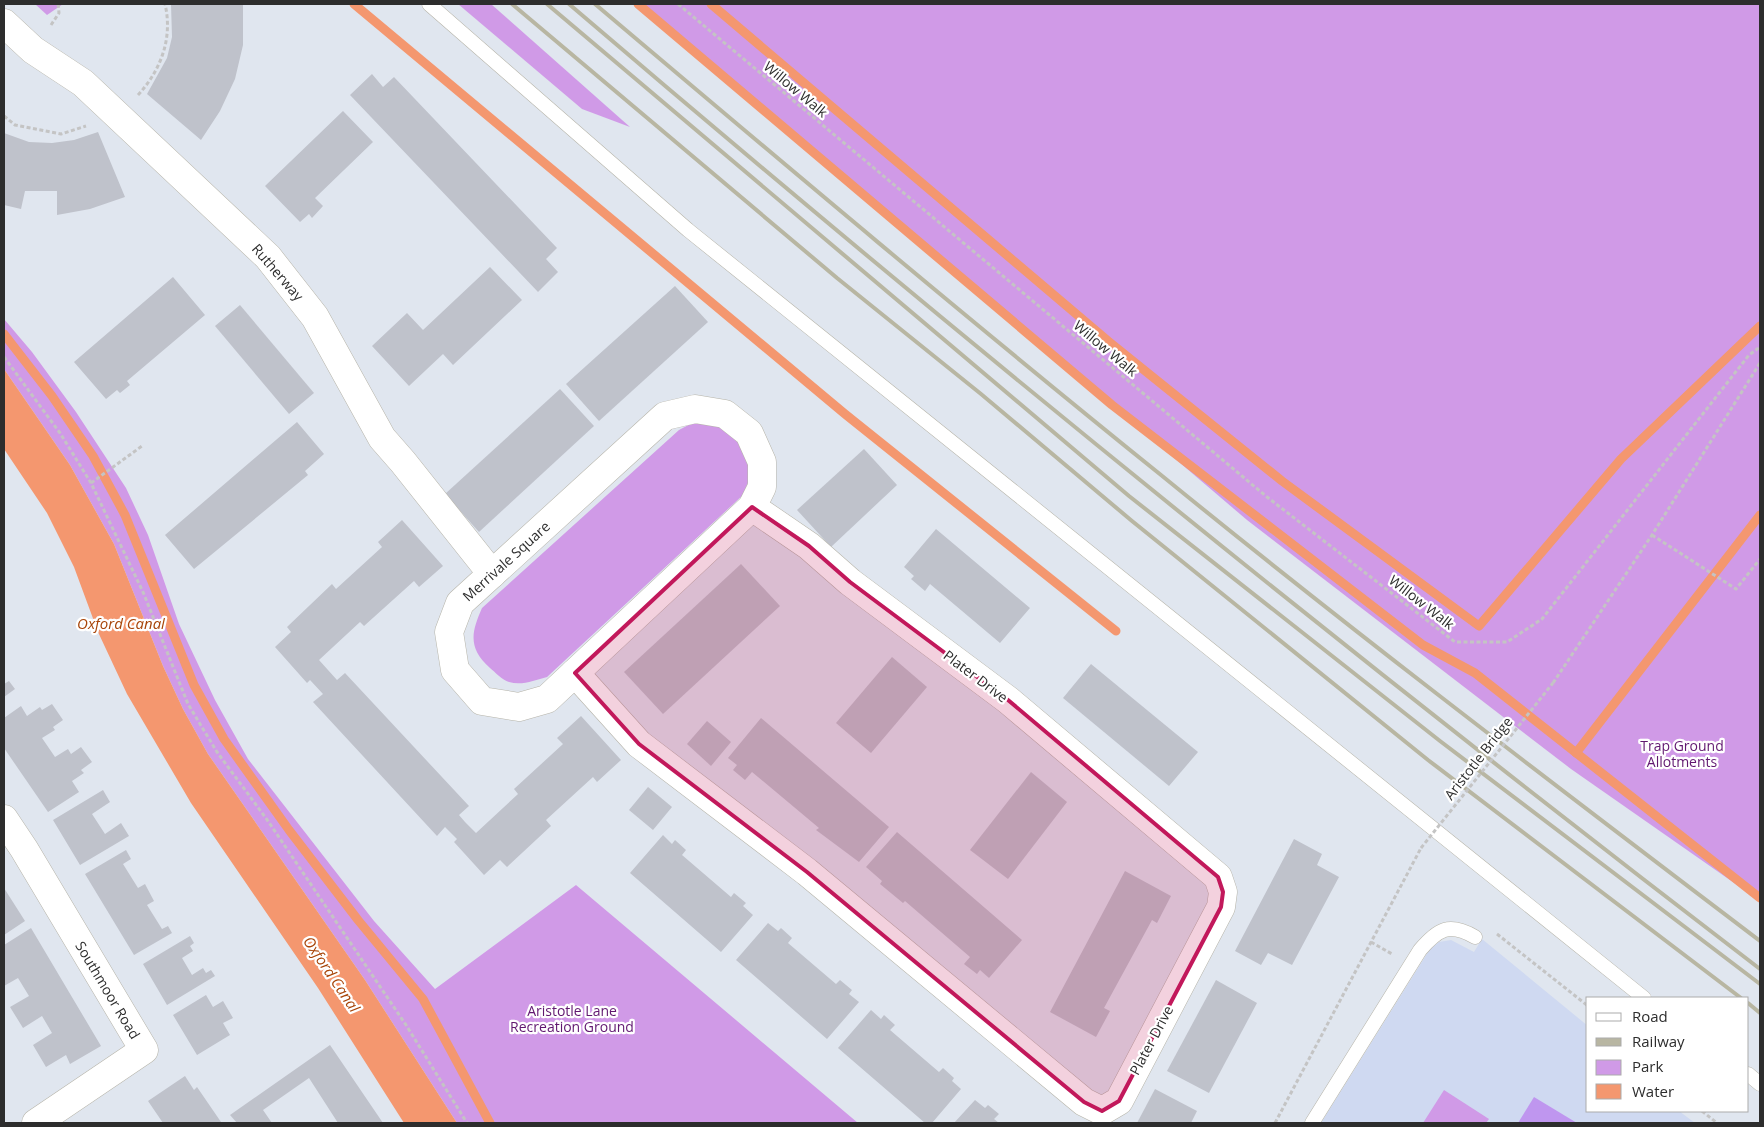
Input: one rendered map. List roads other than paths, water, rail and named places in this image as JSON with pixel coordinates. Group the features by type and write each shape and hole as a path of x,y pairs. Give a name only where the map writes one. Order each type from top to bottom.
{"street":[{"name":"Rutherway","path":"4,23 33,50 83,83 268,257 316,317 382,438 492,574"},
{"name":"Merrivale Square","path":"695,409 725,414 749,433 762,462 762,487 752,508 547,699 519,707 482,701 455,670 449,632 460,603 492,574 665,416 695,409"},
{"name":"Plater Drive","path":"575,673 639,744 807,872 1084,1102 1102,1112 1119,1101 1221,907 1223,892 1218,877 1008,700 850,582 809,546 752,508"},
{"name":"Southmoor Road","path":"4,819 24,849 144,1050 36,1123"}],"lane":[{"path":"428,4 688,230 1643,997"},
{"path":"1312,1123 1420,950 1430,938 1443,929 1465,931 1475,937"},
{"path":"1749,1075 1760,1084"}],"water":[{"name":"Oxford Canal","path":"4,369 70,465 114,544 163,666 183,709 208,754 365,980 457,1123 404,1123 318,988 191,803 127,694 98,632 74,567 47,513 4,449"}],"waterway":[{"path":"354,4 845,414 1116,631"},
{"path":"638,4 1112,405 1423,645 1475,673 1760,898"},
{"path":"711,4 1108,341 1282,481 1479,626 1621,459 1760,326"},
{"path":"4,334 52,396 93,456 125,515 194,685 224,739 289,830 358,920 423,999 490,1123"},
{"path":"1576,753 1760,515"}],"railway":[{"path":"512,4 837,278 981,394 1132,521 1428,760 1740,997"},
{"path":"547,4 1129,496 1440,741 1760,984"},
{"path":"569,4 1009,373 1307,615 1760,969"},
{"path":"595,4 948,300 1235,535 1459,711 1760,941"},
{"path":"1749,1004 1760,1013"}],"park label":[{"name":"Trap Ground Allotments","path":"1682,754"},
{"name":"Aristotle Lane Recreation Ground","path":"572,1018"}]}
